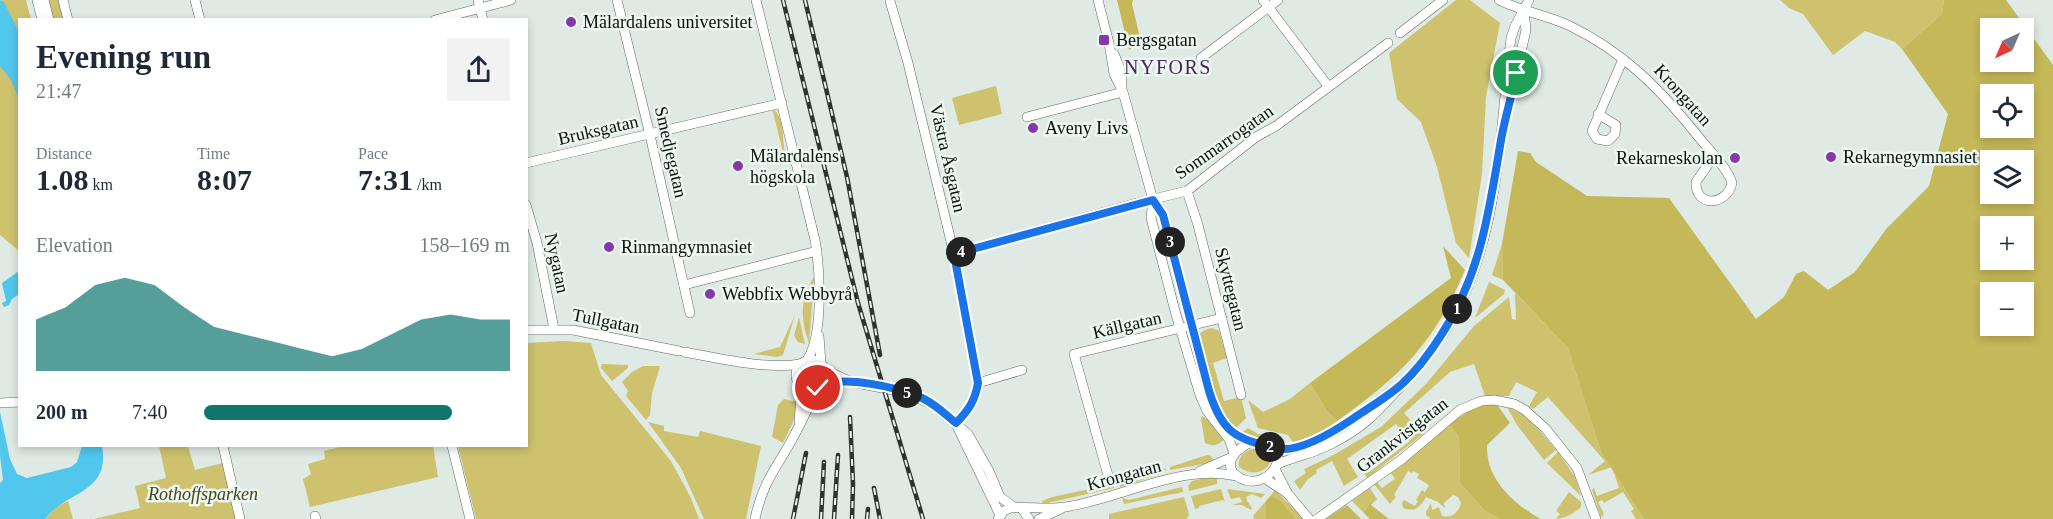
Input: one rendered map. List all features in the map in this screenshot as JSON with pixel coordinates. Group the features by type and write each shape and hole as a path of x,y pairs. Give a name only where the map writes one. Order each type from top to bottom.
{"street":[{"path":"37,0 42,18"},
{"path":"44,0 48,18"},
{"path":"63,0 68,18"},
{"path":"195,0 200,18"},
{"path":"440,18 479,4 511,0"},
{"name":"Smedjegatan","path":"617,0 690,313"},
{"path":"755,519 763,488 826,378 818,316 817,251 756,0"},
{"path":"1098,0 1109,43 1121,71 1123,92 1153,200 1163,215 1215,409 1233,434 1252,442 1285,450 1310,443 1341,427 1402,384"},
{"path":"1201,58 1266,3 1278,0"},
{"path":"1400,33 1443,0"},
{"name":"Krongatan","path":"1499,0 1524,11 1566,24 1593,38 1659,89 1714,156 1730,177 1731,189 1721,199 1708,201 1698,193 1696,182 1714,156"},
{"path":"1153,200 1152,218 1180,330 1207,411 1228,439 1233,455 1232,471 1236,476 1251,481 1264,478 1277,467 1332,444 1376,415 1430,352 1442,335 1470,282 1488,223 1501,137 1526,30 1524,11 1529,0"},
{"name":"Västra Åsgatan","path":"890,1 908,63 954,254 978,383"},
{"path":"1266,3 1328,86"},
{"name":"Sommarrogatan","path":"954,254 1187,191 1256,137 1276,126 1388,42"},
{"path":"1598,114 1623,59"},
{"path":"1027,117 1123,92"},
{"name":"Bruksgatan","path":"528,163 782,103"},
{"name":"Skyttegatan","path":"1187,191 1198,225 1241,395"},
{"name":"Nygatan","path":"528,212 537,243 554,329"},
{"path":"684,285 817,251"},
{"path":"799,427 800,383 796,372 812,350 818,316"},
{"name":"Källgatan","path":"1109,479 1074,354 1222,318"},
{"name":"Tullgatan","path":"528,330 573,330 741,362 787,373 800,383"},
{"path":"803,362 814,360 852,382"},
{"name":"Tullgatan","path":"741,362 789,366 803,362"},
{"path":"956,423 974,401 978,383 1022,370"},
{"path":"800,383 808,389 834,382 852,382 895,390 921,398 933,405 968,434 1000,497 1018,508 1029,519"},
{"name":"Grankvistgatan","path":"1317,519 1401,460 1460,410 1481,401 1494,400 1525,410 1545,429 1576,468 1596,519"},
{"path":"0,403 18,402"},
{"path":"956,423 999,517 1007,509 1018,508"},
{"path":"1233,455 1239,448 1252,442"},
{"path":"223,447 240,519"},
{"path":"452,447 470,519"},
{"path":"1271,447 1276,451 1277,467 1288,494"},
{"name":"Krongatan","path":"1039,519 1066,507 1192,474 1233,455"},
{"name":"Krongatan","path":"1192,474 1219,472 1236,476"},
{"path":"1264,478 1288,494 1310,519"},
{"name":"Krongatan","path":"1018,508 1066,507"}],"green space":[{"path":"1,0 26,0 31,18 18,18 18,30"},
{"path":"48,0 60,0 64,18 52,18"},
{"path":"1456,0 1470,0 1500,23 1486,97 1482,174 1469,258 1456,243 1437,167 1421,122 1397,99 1389,53"},
{"path":"1780,0 1944,0 1942,14 1902,49 1895,42 1865,31 1833,55 1803,14 1789,8"},
{"path":"0,62 18,89 18,250 0,235"},
{"path":"996,86 1002,114 959,125 952,98"},
{"path":"772,108 781,124 786,156 784,156"},
{"path":"1502,244 1503,280 1492,275"},
{"path":"814,277 809,343 804,326 803,309 806,293"},
{"path":"1489,282 1505,290 1504,294 1475,318"},
{"path":"1515,293 1568,348 1601,452 1611,467 1588,475 1605,461 1548,397 1533,409 1529,406 1537,392 1516,382 1509,396 1485,396 1474,364 1450,372 1404,413 1423,434 1367,478 1363,471 1364,466 1369,472 1410,441 1396,424 1347,459 1358,477 1344,486 1332,461 1316,470 1317,473 1308,479 1300,490 1294,481 1306,473 1304,469 1330,457 1381,427 1426,384 1474,326 1509,297 1512,319 1516,320"},
{"path":"795,315 783,355 777,357 754,354 780,347"},
{"path":"799,317 805,344 798,342 794,336"},
{"path":"1212,328 1219,331 1227,358 1213,363 1224,401 1241,397 1246,418 1234,430 1222,415 1213,398 1199,334"},
{"path":"563,341 591,343 601,375 671,461 691,498 699,519 476,519 458,447 528,447 528,343"},
{"path":"602,364 628,365 628,368 612,381 601,368"},
{"path":"812,364 818,367 821,373 818,379 812,382 806,379 803,373 806,367"},
{"path":"643,366 660,366 652,393 650,415 646,420 626,396 628,391 622,382 632,372"},
{"path":"1310,383 1327,411 1337,421 1325,431 1294,444 1288,435 1258,428 1248,400 1263,412 1290,399"},
{"path":"784,399 798,402 793,422 783,443 772,437 778,405"},
{"path":"1507,407 1528,417 1556,450 1544,460 1517,425"},
{"path":"1202,416 1210,421 1225,439 1216,445 1205,443"},
{"path":"648,422 664,426 664,431 698,437 700,431 761,446 746,519 704,519 681,468"},
{"path":"1450,424 1459,438 1460,483 1484,510 1500,519 1431,519 1426,515 1431,503 1432,510 1439,507 1442,516 1454,514 1461,503 1458,497 1453,495 1444,503 1445,508 1426,497 1417,508 1411,510 1403,508 1404,500 1415,506 1422,490 1425,492 1429,485 1417,478 1419,474 1413,471 1412,473 1408,471 1394,495 1396,497 1390,504 1374,484 1377,482 1382,488 1395,479 1391,473"},
{"path":"1248,428 1258,434 1284,439 1286,445 1240,434"},
{"name":"Rothoffsparken","path":"159,447 188,447 195,470 223,463 236,519 94,519 140,508 135,486 166,478"},
{"path":"340,447 433,447 438,477 310,507 303,479 311,474 308,464 325,459 324,451"},
{"path":"1259,448 1269,452 1272,456 1264,470 1249,472 1239,467 1244,453"},
{"path":"1558,452 1575,477 1581,496 1547,463"},
{"path":"1207,455 1211,456 1214,462 1170,470 1170,467"},
{"path":"1165,468 1166,470 1160,474 1120,487 1120,481"},
{"path":"1613,471 1644,519 1636,519 1631,511 1634,509 1623,492 1604,503 1602,500 1598,502 1604,514 1601,517 1592,490 1594,488 1597,496 1619,488"},
{"path":"1217,475 1217,484 1189,491 1188,486 1192,481"},
{"path":"1114,484 1114,488 1043,504 1042,501 1052,497"},
{"path":"1182,487 1183,492 1124,504 1122,498 1129,500"},
{"path":"1370,488 1377,499 1363,512 1352,501"},
{"path":"1221,489 1225,502 1223,500 1195,509 1191,496"},
{"path":"1227,489 1265,494 1261,498 1252,494 1246,497 1251,510 1242,505 1232,505 1242,502 1240,497 1231,499"},
{"path":"1275,490 1304,519 1296,519 1280,500 1271,495"},
{"path":"1569,492 1581,502 1581,507 1569,515 1556,519 1560,514 1556,511"},
{"path":"1184,497 1189,514 1187,519 1109,519 1109,514"},
{"path":"68,501 73,519 45,519 56,507"},
{"path":"1266,501 1266,519 1254,519 1253,516"}],"shaded area":[{"path":"1117,0 1133,0 1141,42 1129,50"},
{"path":"1944,0 2006,0 2019,18 1980,18 1980,72 2034,72 2034,39 2053,65 2053,519 1644,519 1601,452 1568,348 1503,280 1502,244 1518,151 1530,153 1536,162 1587,196 1669,198 1756,319 1784,297 1796,274 1804,271 1828,290 1855,272 1887,228 1929,186 1948,114 1902,49 1942,14"},
{"path":"1443,246 1465,270 1441,318 1414,356 1398,372 1380,389 1337,421 1327,411 1310,383 1451,278"},
{"path":"1490,404 1498,406 1510,423 1487,445 1491,469 1511,497 1540,519 1500,519 1484,510 1460,483 1459,438 1450,424 1474,407"},
{"path":"1271,495 1280,500 1296,519 1266,519 1266,501"},
{"path":"1370,503 1389,519 1370,519 1363,512"},
{"path":"1347,505 1361,519 1326,519"}],"water":[{"path":"0,0 4,2 18,30 18,97 11,80 0,66"},
{"path":"18,272 18,295 4,307 2,303 6,301 2,283"},
{"path":"0,412 10,459 17,474 27,478 71,467 77,462 82,447 102,447 103,462 100,474 93,483 45,519 0,519 0,483 3,480 0,456"}],"railway":[{"path":"783,0 858,303 923,519"},
{"path":"805,0 847,177 880,355"},
{"path":"850,417 852,519"},
{"path":"793,519 806,453"},
{"path":"834,519 838,455"},
{"path":"821,519 824,462"},
{"path":"874,488 880,519"},
{"path":"867,519 868,509"}],"place":[{"name":"Mälardalens universitet","path":"571,22"},
{"name":"Bergsgatan","path":"1104,40"},
{"name":"Aveny Livs","path":"1033,128"},
{"name":"Rekarnegymnasiet","path":"1831,157"},
{"name":"Rekarneskolan","path":"1735,158"},
{"name":"Mälardalens högskola","path":"738,166"},
{"name":"Rinmangymnasiet","path":"609,247"},
{"name":"Webbfix Webbyrå","path":"710,294"}],"district":[{"name":"NYFORS","path":"1168,67"}],"route":[{"path":"818,388 834,382 852,382 895,390 921,398 943,411 956,423 974,401 978,383 954,254 1153,200 1163,215 1209,391 1220,418 1233,434 1252,442 1285,450 1310,443 1341,427 1402,384 1430,352 1447,327 1470,282 1480,254 1488,223 1501,137 1516,73"}]}
